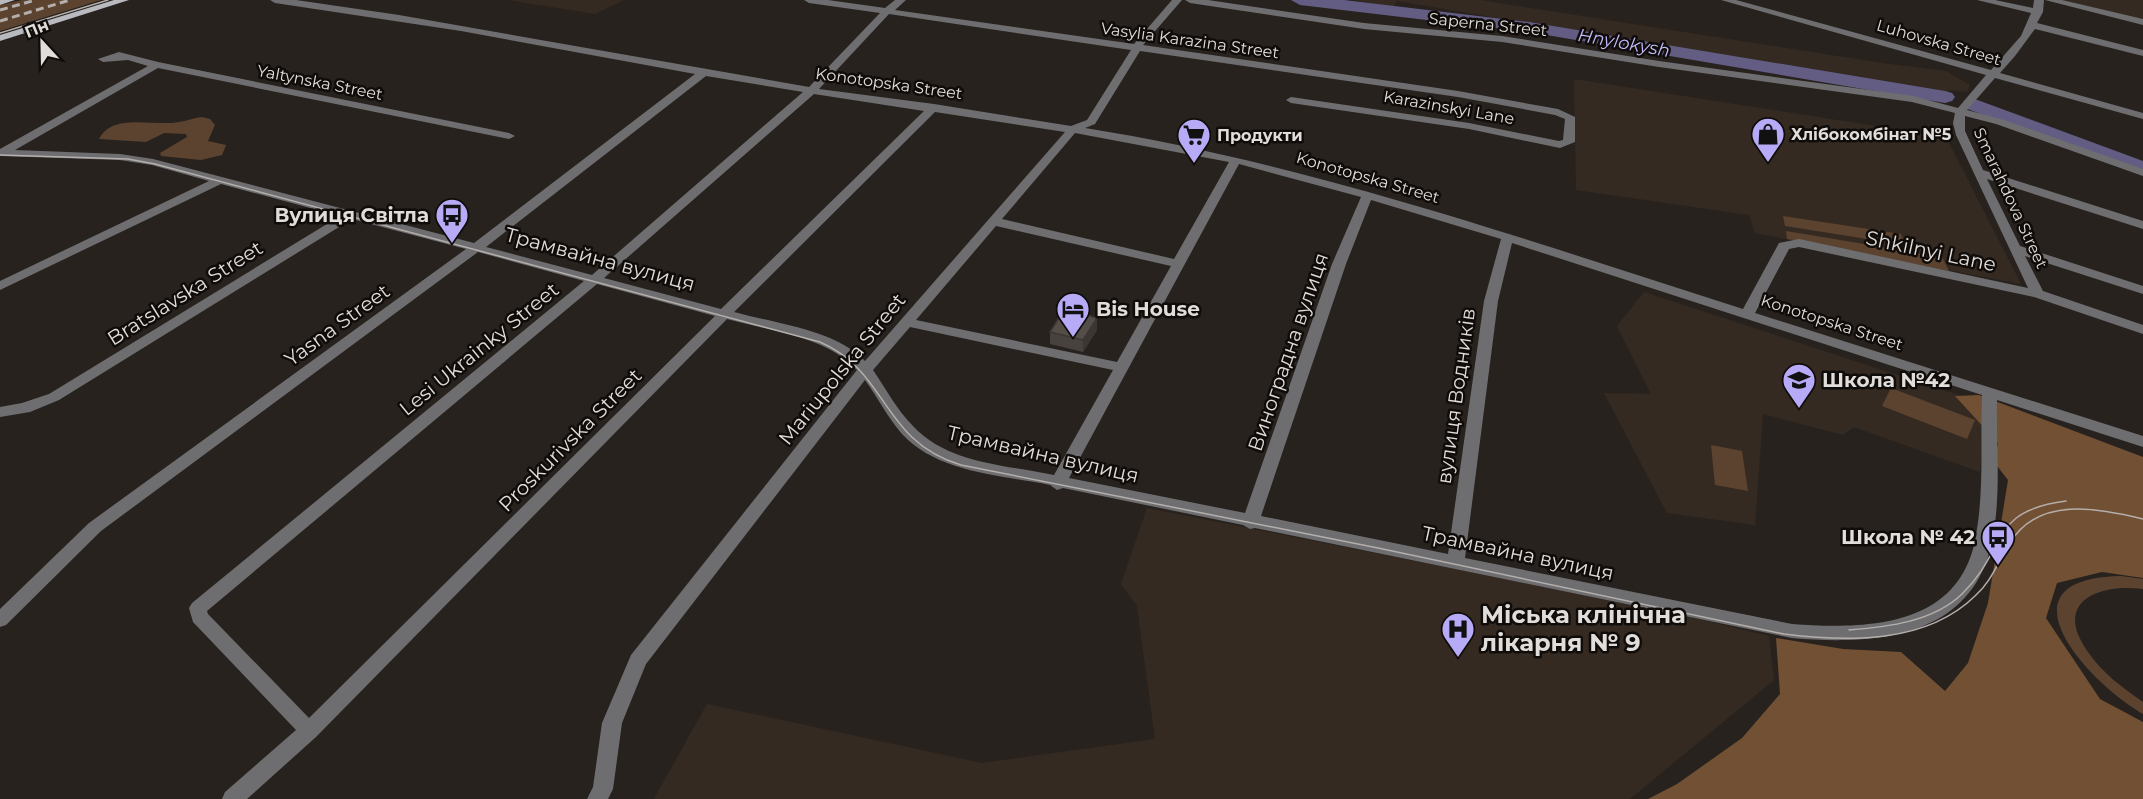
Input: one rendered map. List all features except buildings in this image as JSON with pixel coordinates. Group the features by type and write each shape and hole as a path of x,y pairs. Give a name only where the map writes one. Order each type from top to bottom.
{"main road":[{"path":"0,2 10,0"},
{"path":"0,38 124,0"}],"street":[{"name":"Konotopska Street","path":"274,0 334,3 812,90 1073,129 1235,160 1508,236 2143,442"},
{"name":"Vasylia Karazina Street","path":"809,0 1458,94 1565,114"},
{"name":"Lesi Ukrainky Street","path":"309,731 199,616 198,608 595,279 812,90 901,0"},
{"name":"Mariupolska Street","path":"597,799 603,789 612,723 638,660 866,369 1073,129 1091,122 1137,48 1177,0"},
{"name":"Saperna Street","path":"1190,0 1364,26 1502,39 1659,64 1913,99 2000,122 2143,174"},
{"name":"Luhovska Street","path":"1726,0 1778,12 2143,116"},
{"path":"1982,0 2038,12"},
{"name":"Smarahdova Street","path":"2038,0 2038,12 2019,48 1960,110 1958,124 1977,172 2038,294"},
{"path":"2050,0 2143,22"},
{"path":"2031,25 2143,53"},
{"name":"Yaltynska Street","path":"125,58 509,136"},
{"path":"0,153 157,65"},
{"name":"Yasna Street","path":"0,620 95,527 476,248 706,71"},
{"name":"Karazinskyi Lane","path":"1291,100 1413,117 1560,145 1569,142 1570,119 1565,114"},
{"name":"Proskurivska Street","path":"232,799 309,731 724,314 934,107"},
{"name":"Трамвайна вулиця","path":"0,153 139,159 222,179 836,344 852,354 866,369 908,431 931,450 963,462 1772,628 1840,634 1884,631 1910,624 1938,611 1957,594 1974,573 1982,548 1990,392"},
{"path":"1057,483 1235,160"},
{"path":"1977,172 2143,225"},
{"path":"0,286 222,179"},
{"name":"Виноградна вулиця","path":"1251,522 1339,264 1367,196"},
{"name":"Bratslavska Street","path":"0,412 40,404 351,214"},
{"path":"992,222 1179,264"},
{"name":"вулиця Водників","path":"1455,562 1491,301 1508,236"},
{"name":"Shkilnyi Lane","path":"1747,314 1784,246 1793,243 2038,294 2143,330"},
{"path":"2016,249 2143,290"},
{"path":"908,322 1120,368"}],"shaded area":[{"path":"22,0 101,0 0,31 0,5"},
{"path":"508,0 624,0 595,14"},
{"path":"1353,0 1480,0 1946,71 1970,85 1967,92 1948,90 1950,94 1397,1 1393,7"},
{"path":"2061,0 2143,0 2143,20"},
{"name":"Хлібокомбінат №5","path":"1574,79 1946,137 2021,284 1755,233 1749,215 1576,190"},
{"path":"202,117 210,119 215,125 208,141 226,145 222,155 201,160 161,156 160,153 187,137 186,134 164,133 146,142 99,139 105,131 124,123 182,122"},
{"path":"1783,216 1901,234 1905,245 1785,226"},
{"path":"1786,231 1942,257 1949,271 1787,239"},
{"name":"Школа №42","path":"1644,292 1986,404 1980,472 1854,427 1843,435 1763,414 1755,525 1667,513 1604,393 1651,394 1617,326"},
{"path":"1891,388 1975,420 1967,439 1882,406"},
{"path":"1979,395 2143,457 2143,578 2102,572 2057,583 2046,618 2100,699 2143,722 2143,799 1648,799 1677,784 1742,738 1780,694 1776,638 1843,649 1901,652 1945,691 1968,663 1988,603 2008,480 1994,462 1998,443 1955,396"},
{"path":"1711,445 1742,451 1748,491 1715,485"},
{"name":"Міська клінічна лікарня № 9","path":"1147,508 1643,606 1769,636 1774,680 1630,799 654,799 707,704 982,763 1155,739 1137,606 1121,584"},
{"path":"2121,576 2143,579 2143,589 2110,589 2096,593 2085,600 2078,609 2075,620 2078,635 2088,652 2120,686 2143,702 2143,714 2098,679 2078,657 2063,634 2057,612 2063,594 2083,581"}],"waterway":[{"name":"Hnylokysh","path":"1300,0 1529,27 1945,97"},
{"name":"Hnylokysh","path":"1972,104 2143,169"}],"tram line":[{"path":"0,33 108,0"},
{"path":"0,155 128,159 155,164 820,342 843,355 860,370 899,423 915,440 935,454 961,465 1378,548 1784,634 1860,638 1910,631 1955,612 1975,596 1990,577 2010,543 2022,528 2036,518 2070,509 2089,509 2143,519"},
{"path":"1849,630 1894,625 1937,611 1962,594 1976,578 2011,523 2023,514 2041,506 2066,501"}],"railway":[{"path":"0,10 36,0"},
{"path":"0,21 70,0"}],"place":[{"name":"Хлібокомбінат №5","path":"1768,163"},
{"name":"Продукти","path":"1194,164"},
{"name":"Вулиця Світла","path":"452,244"},
{"name":"Bis House","path":"1073,338"},
{"name":"Школа №42","path":"1799,409"},
{"name":"Школа № 42","path":"1998,566"},
{"name":"Міська клінічна лікарня № 9","path":"1458,658"}]}
